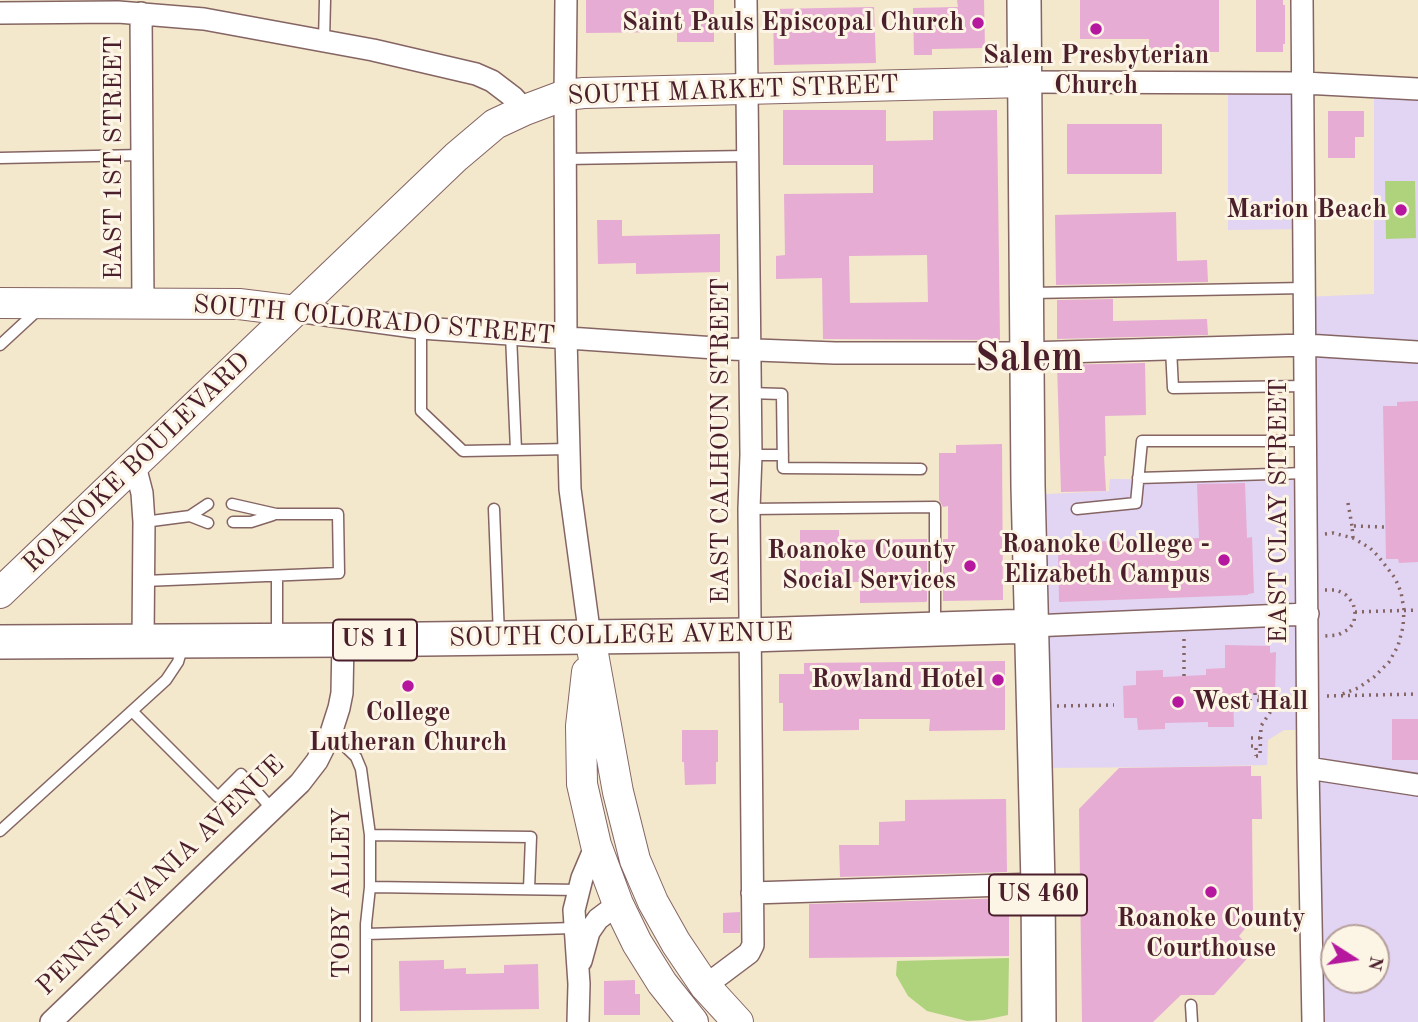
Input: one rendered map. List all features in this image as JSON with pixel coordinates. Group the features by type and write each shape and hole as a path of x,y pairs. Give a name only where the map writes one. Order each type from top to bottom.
{"main road":[{"path":"1024,0 1028,486 1032,626"},
{"name":"SOUTH COLLEGE AVENUE","path":"0,642 750,635 1032,626"},
{"name":"US 460","path":"1032,626 1039,1022"}],"street":[{"path":"566,0 566,338 570,489 590,637 618,792 635,860 653,902 676,943 705,986 738,1022"},
{"name":"EAST CALHOUN STREET","path":"705,986 749,953 752,945 751,455 746,0"},
{"name":"EAST CLAY STREET","path":"1302,0 1308,768 1313,1022"},
{"path":"0,13 141,13 204,19 373,50 476,74 503,89 525,110"},
{"name":"EAST 1ST STREET","path":"141,13 144,303"},
{"path":"1025,82 1304,83 1418,89"},
{"name":"SOUTH MARKET STREET","path":"525,110 565,95 597,93 1025,82"},
{"name":"ROANOKE BOULEVARD","path":"0,593 456,158 495,124 525,110"},
{"name":"SOUTH COLORADO STREET","path":"0,303 239,303 421,328 835,353 1027,353 1306,345 1418,352"},
{"path":"135,466 142,493 144,522 143,641"},
{"path":"1032,626 1308,614"},
{"path":"590,637 581,726 582,784 596,845 618,904 637,943 662,982 693,1022"},
{"name":"PENNSYLVANIA AVENUE","path":"51,1022 272,809 317,761 331,733 339,708 342,693 343,640"},
{"path":"1308,768 1418,785"},
{"path":"579,984 574,910 582,878 596,845"},
{"path":"752,894 1038,884"},
{"path":"578,1022 581,958 589,932 598,919 618,904"}],"lane":[{"path":"324,41 325,0"},
{"path":"0,158 142,155"},
{"path":"565,159 747,156"},
{"path":"1027,293 1305,288"},
{"path":"0,345 46,302"},
{"path":"421,328 421,411 463,451 569,449"},
{"path":"511,335 516,450"},
{"path":"1171,349 1173,388 1306,386"},
{"path":"749,393 782,394 783,468 921,469"},
{"path":"1077,509 1136,503 1142,442 1306,441"},
{"path":"751,455 783,455"},
{"path":"1138,478 1306,473"},
{"path":"750,509 935,507 935,629"},
{"path":"494,509 499,638"},
{"path":"144,522 208,514 190,516"},
{"path":"144,581 339,573 338,514 276,514 233,514 251,522 276,514"},
{"path":"277,576 277,640"},
{"path":"0,831 166,680 178,662 184,641"},
{"path":"132,711 218,797 242,774 272,809"},
{"name":"TOBY ALLEY","path":"331,733 356,757 361,769 370,835 366,1022"},
{"path":"370,835 531,837 529,889"},
{"path":"370,887 579,890"},
{"path":"366,934 574,928"},
{"path":"1191,1005 1192,1022"}],"path":[{"path":"1348,503 1353,538"},
{"path":"1352,526 1385,527"},
{"path":"1321,534 1353,538 1370,548 1395,578 1404,610 1398,646 1389,662 1359,688 1340,695"},
{"path":"1323,590 1337,590 1346,595 1353,603 1355,612 1354,622 1349,629 1338,635 1325,636"},
{"path":"1355,612 1418,610"},
{"path":"1184,620 1184,676"},
{"path":"1255,693 1255,697 1268,696 1268,700"},
{"path":"1325,696 1418,694"},
{"path":"1243,701 1288,698"},
{"path":"1251,746 1256,746 1256,756 1260,756 1261,726 1279,699"},
{"path":"1034,706 1114,705"},
{"path":"1251,738 1261,738"}],"shaded area":[{"path":"1304,83 1304,229 1228,230 1228,84"},
{"name":"Roanoke College - Elizabeth Campus","path":"1374,88 1418,89 1418,1022 1313,1022 1308,730 1284,730 1268,740 1267,765 1035,768 1028,495 1109,491 1110,479 1287,481 1306,477 1305,297 1374,294"}],"green space":[{"name":"Marion Beach","path":"1385,181 1415,181 1416,238 1386,239"},
{"path":"1009,958 1008,1015 984,1020 967,1021 927,1011 908,996 896,975 897,961"}],"building":[{"path":"586,0 714,0 714,42 677,42 677,32 586,33"},
{"path":"957,0 984,0 985,48 932,49 932,55 914,55 913,8 958,7"},
{"path":"1080,0 1219,0 1219,52 1149,52 1149,39 1080,39"},
{"path":"1256,0 1283,0 1283,52 1256,52"},
{"path":"874,7 876,63 774,65 773,9"},
{"path":"783,110 886,110 886,141 933,140 933,111 997,110 1000,340 823,339 822,278 776,279 776,256 785,255 784,194 873,193 873,165 783,165","holes":["927,255 928,302 850,303 849,256"]},
{"path":"1328,111 1364,111 1364,137 1355,137 1355,158 1328,158"},
{"path":"1067,124 1162,124 1162,174 1067,174"},
{"path":"1176,212 1177,261 1207,260 1208,282 1056,285 1055,215"},
{"path":"597,220 622,220 622,236 720,234 720,272 636,274 636,263 598,264"},
{"path":"1113,299 1113,321 1207,319 1208,335 1057,339 1057,300"},
{"path":"1145,363 1146,415 1105,416 1106,491 1061,492 1057,365"},
{"path":"1418,401 1418,562 1399,563 1398,559 1386,559 1383,406"},
{"path":"1002,444 1003,600 943,601 943,539 948,539 948,506 943,507 939,500 939,453 956,453 956,445"},
{"path":"1245,483 1247,538 1252,537 1254,593 1059,602 1058,543 1199,538 1197,484"},
{"path":"800,530 839,530 839,540 927,539 927,601 860,603 860,582 800,582"},
{"name":"West Hall","path":"1225,645 1270,646 1270,653 1276,652 1275,694 1233,693 1234,727 1208,727 1208,722 1165,723 1165,729 1138,730 1137,718 1124,718 1123,686 1136,685 1136,671 1163,670 1163,677 1206,675 1206,669 1225,668"},
{"path":"1005,661 1005,730 929,731 930,719 859,719 859,730 783,731 779,674 804,674 804,663"},
{"path":"1392,719 1418,719 1418,760 1392,760"},
{"path":"682,730 718,730 716,784 685,785"},
{"name":"Roanoke County Courthouse","path":"1251,766 1251,776 1261,776 1262,819 1252,819 1253,919 1239,936 1253,952 1214,995 1181,995 1153,1022 1082,1022 1079,809 1119,768"},
{"path":"1006,799 1007,872 840,877 839,845 879,845 879,822 905,821 905,800"},
{"path":"1009,898 1009,956 809,958 809,904"},
{"path":"740,912 740,933 723,933 723,913"},
{"path":"444,960 444,969 466,968 466,974 504,973 504,965 538,964 539,1009 400,1011 399,961"},
{"path":"635,980 635,994 640,994 640,1015 604,1015 604,981"}],"place":[{"name":"Saint Pauls Episcopal Church","path":"978,23"},
{"name":"Salem Presbyterian Church","path":"1096,29"},
{"name":"Marion Beach","path":"1401,210"},
{"name":"Roanoke College - Elizabeth Campus","path":"1224,560"},
{"name":"Roanoke County Social Services","path":"970,566"},
{"name":"Rowland Hotel","path":"998,680"},
{"name":"College Lutheran Church","path":"408,686"},
{"name":"West Hall","path":"1178,702"},
{"name":"Roanoke County Courthouse","path":"1211,892"}],"district":[{"name":"Salem","path":"1029,360"}]}
